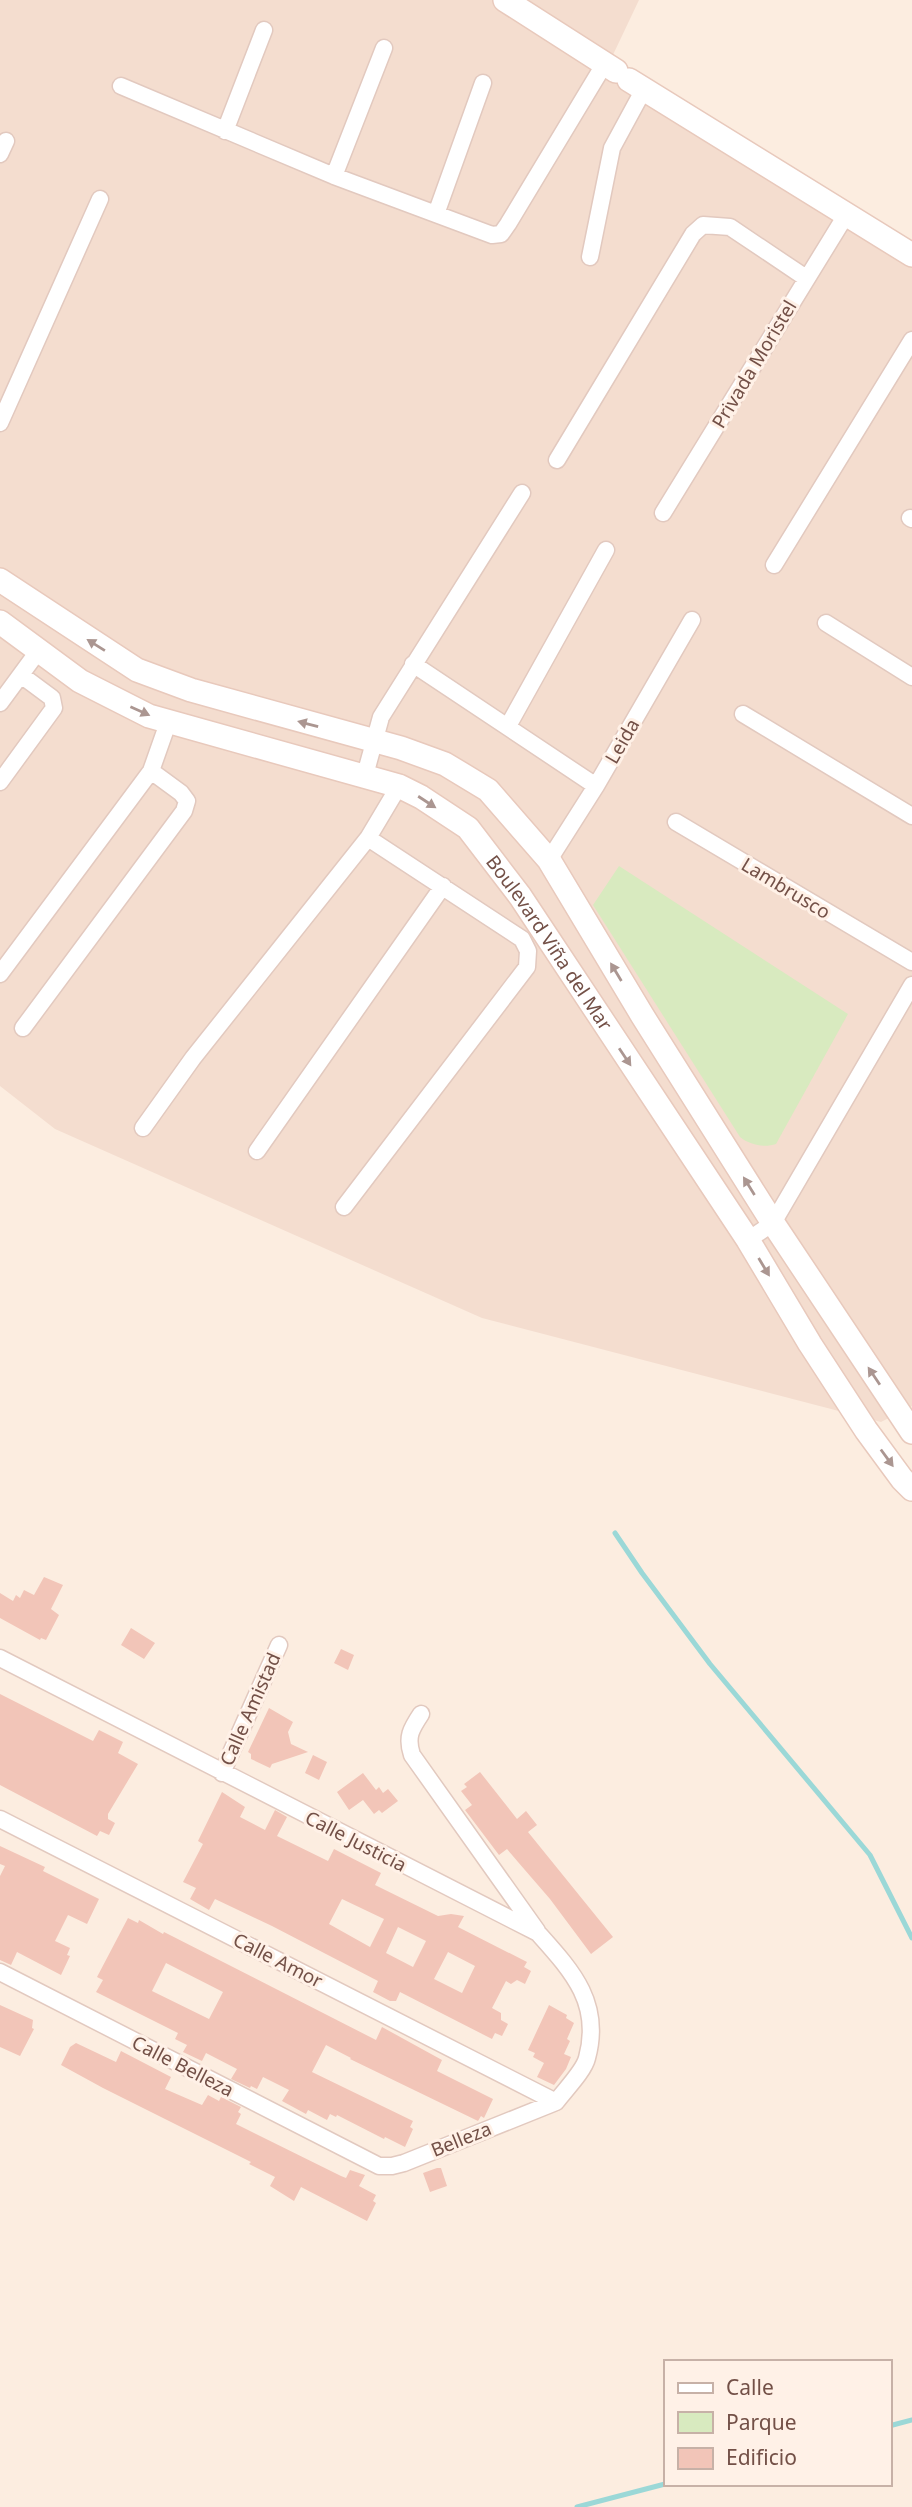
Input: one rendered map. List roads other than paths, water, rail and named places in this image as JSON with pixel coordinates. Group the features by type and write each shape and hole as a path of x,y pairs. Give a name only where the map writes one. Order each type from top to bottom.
{"street":[{"path":"505,0 912,255"},
{"path":"225,131 264,30"},
{"path":"334,176 384,48"},
{"path":"121,86 334,176 492,235 501,234 623,76"},
{"path":"590,257 623,76"},
{"path":"436,214 484,83"},
{"path":"0,423 100,198"},
{"name":"Privada Moristel","path":"663,513 846,215"},
{"path":"557,460 693,234 703,225 730,227 806,278"},
{"path":"774,565 912,340"},
{"path":"365,775 381,718 522,492"},
{"path":"508,726 606,550"},
{"name":"Boulevard Viña del Mar","path":"0,580 136,670 217,698 374,740 445,764 488,790 549,860 642,1015 773,1223 912,1432"},
{"name":"Leida","path":"549,860 596,786 692,620"},
{"name":"Boulevard Viña del Mar","path":"0,622 80,681 149,716 399,786 468,828 520,896 748,1240 866,1430 912,1489"},
{"path":"826,623 912,677"},
{"path":"0,703 39,650"},
{"path":"413,664 596,786"},
{"path":"0,782 54,708 52,698 48,694 20,675"},
{"path":"743,714 912,816"},
{"path":"0,974 151,771 169,720"},
{"path":"23,1028 184,811 187,801 181,793 151,771"},
{"path":"143,1128 192,1058 368,838 399,786"},
{"name":"Lambrusco","path":"676,822 912,962"},
{"path":"344,1207 527,968 528,951 522,939 368,838"},
{"path":"257,1151 443,886"},
{"path":"748,1240 773,1223 912,985"},
{"name":"Calle Amistad","path":"222,1773 279,1645"},
{"name":"Calle Justicia","path":"0,1658 538,1933 574,1973 592,2017 587,2060 556,2102"},
{"path":"421,1714 409,1732 408,1744 412,1755 538,1933"},
{"name":"Calle Amor","path":"0,1819 556,2102"},
{"name":"Calle Belleza","path":"0,1972 366,2161"},
{"name":"Belleza","path":"366,2161 379,2166 392,2166 556,2102"}],"waterway":[{"path":"615,1533 710,1664 870,1855 912,1938"},
{"path":"891,2425 912,2420"},
{"path":"577,2507 664,2484"}]}
